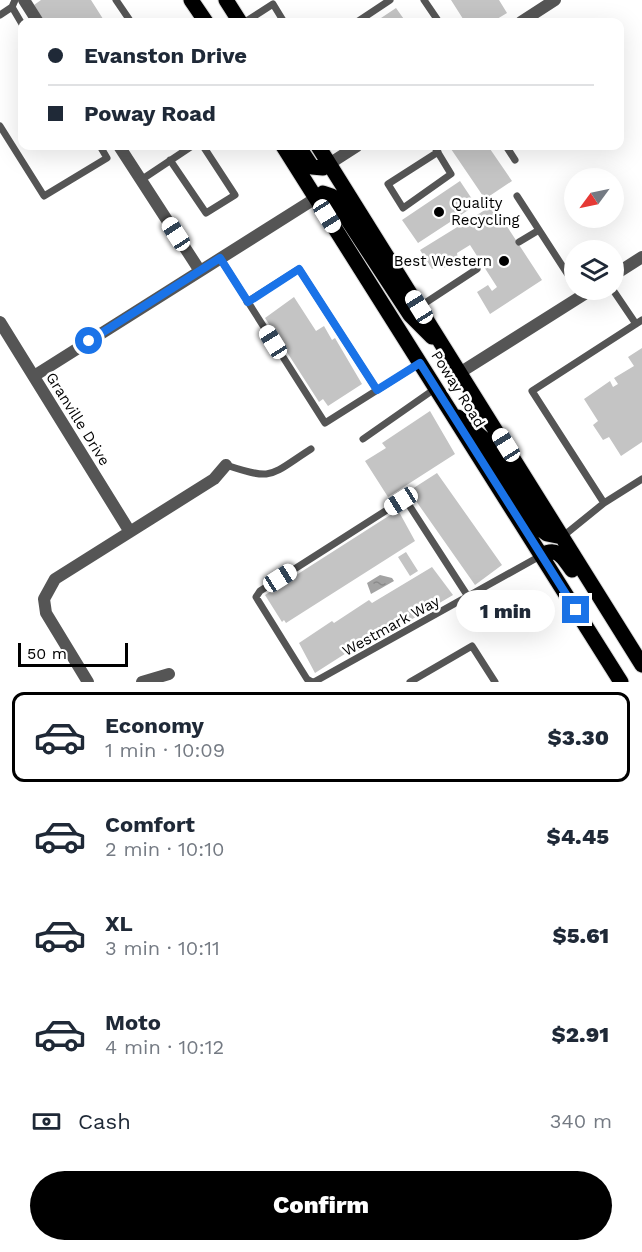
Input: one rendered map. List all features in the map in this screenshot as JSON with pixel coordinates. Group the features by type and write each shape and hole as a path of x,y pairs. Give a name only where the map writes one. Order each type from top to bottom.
{"main road":[{"path":"226,0 237,18"},
{"path":"194,4 203,18"},
{"path":"194,4 209,18"},
{"name":"Poway Road","path":"286,150 621,682"},
{"path":"301,150 312,167 323,168 329,164"},
{"name":"Poway Road","path":"320,150 642,665"},
{"path":"316,198 323,193 332,196 410,315 461,372"},
{"path":"452,414 477,430 485,440 543,531 562,537"},
{"path":"542,555 554,551 561,554 598,611 622,633"}],"street":[{"path":"24,0 35,18"},
{"path":"527,18 555,0"},
{"path":"329,164 351,150"},
{"path":"122,151 200,271"},
{"path":"34,376 316,198"},
{"path":"624,269 642,257"},
{"path":"461,372 569,300"},
{"name":"Granville Drive","path":"0,322 130,532"},
{"path":"88,682 46,613 44,599 56,579 214,479 226,465"},
{"path":"142,682 169,674"}],"lane":[{"path":"116,0 128,18"},
{"path":"363,18 390,0"},
{"path":"424,0 436,18"},
{"path":"251,18 276,2 282,18"},
{"path":"0,15 13,4 19,18"},
{"path":"0,126 45,196 122,151"},
{"path":"102,150 107,158"},
{"path":"141,180 186,150"},
{"path":"170,160 206,213 235,195 206,150"},
{"path":"435,150 388,184 403,208 451,174 437,150"},
{"path":"509,150 515,160"},
{"path":"517,196 564,269"},
{"path":"519,242 539,230"},
{"path":"220,258 325,423 420,363"},
{"path":"248,302 299,269 377,390"},
{"path":"419,307 477,269"},
{"path":"604,503 532,391 639,322 621,300"},
{"path":"363,439 436,388"},
{"path":"226,465 258,476 270,476 310,449"},
{"path":"562,537 604,503 642,479"},
{"path":"313,682 307,679 256,597 260,591 404,500 469,598"},
{"name":"Westmark Way","path":"313,682 469,598 542,555"},
{"path":"410,682 472,646 495,682"}],"water":[{"path":"380,575 392,578 394,581 371,594 367,583"}],"building":[{"path":"41,0 91,0 102,18 42,18 34,5"},
{"path":"451,0 499,0 507,13 499,18 462,18"},
{"path":"396,8 403,18 381,18"},
{"path":"452,150 491,150 512,181 485,199"},
{"name":"Quality Recycling","path":"460,181 476,205 418,243 402,220"},
{"name":"Best Western","path":"493,205 542,280 490,314 477,292 488,285 492,291 497,287 470,245 457,253 458,259 444,268 441,263 432,269 420,250"},
{"path":"294,297 316,331 324,326 332,340 335,338 362,384 328,406 323,399 319,402 265,318"},
{"path":"642,348 642,442 621,456 609,437 603,440 593,425 598,421 584,399 610,381 613,387 618,384 614,378 634,366 628,357"},
{"path":"430,411 455,454 388,497 365,461 386,448 382,443"},
{"path":"437,473 502,565 475,585 409,491"},
{"path":"398,510 415,541 286,623 284,620 282,622 265,595"},
{"path":"406,552 418,571 410,576 398,557"},
{"path":"432,567 453,595 353,654 351,650 315,673 299,643 332,621 334,623 369,600 372,603"}],"place":[{"name":"Quality Recycling","path":"439,212"},
{"name":"Best Western","path":"504,261"}],"route":[{"path":"89,341 220,258 248,302 299,269 377,390 420,363 576,610"}]}
